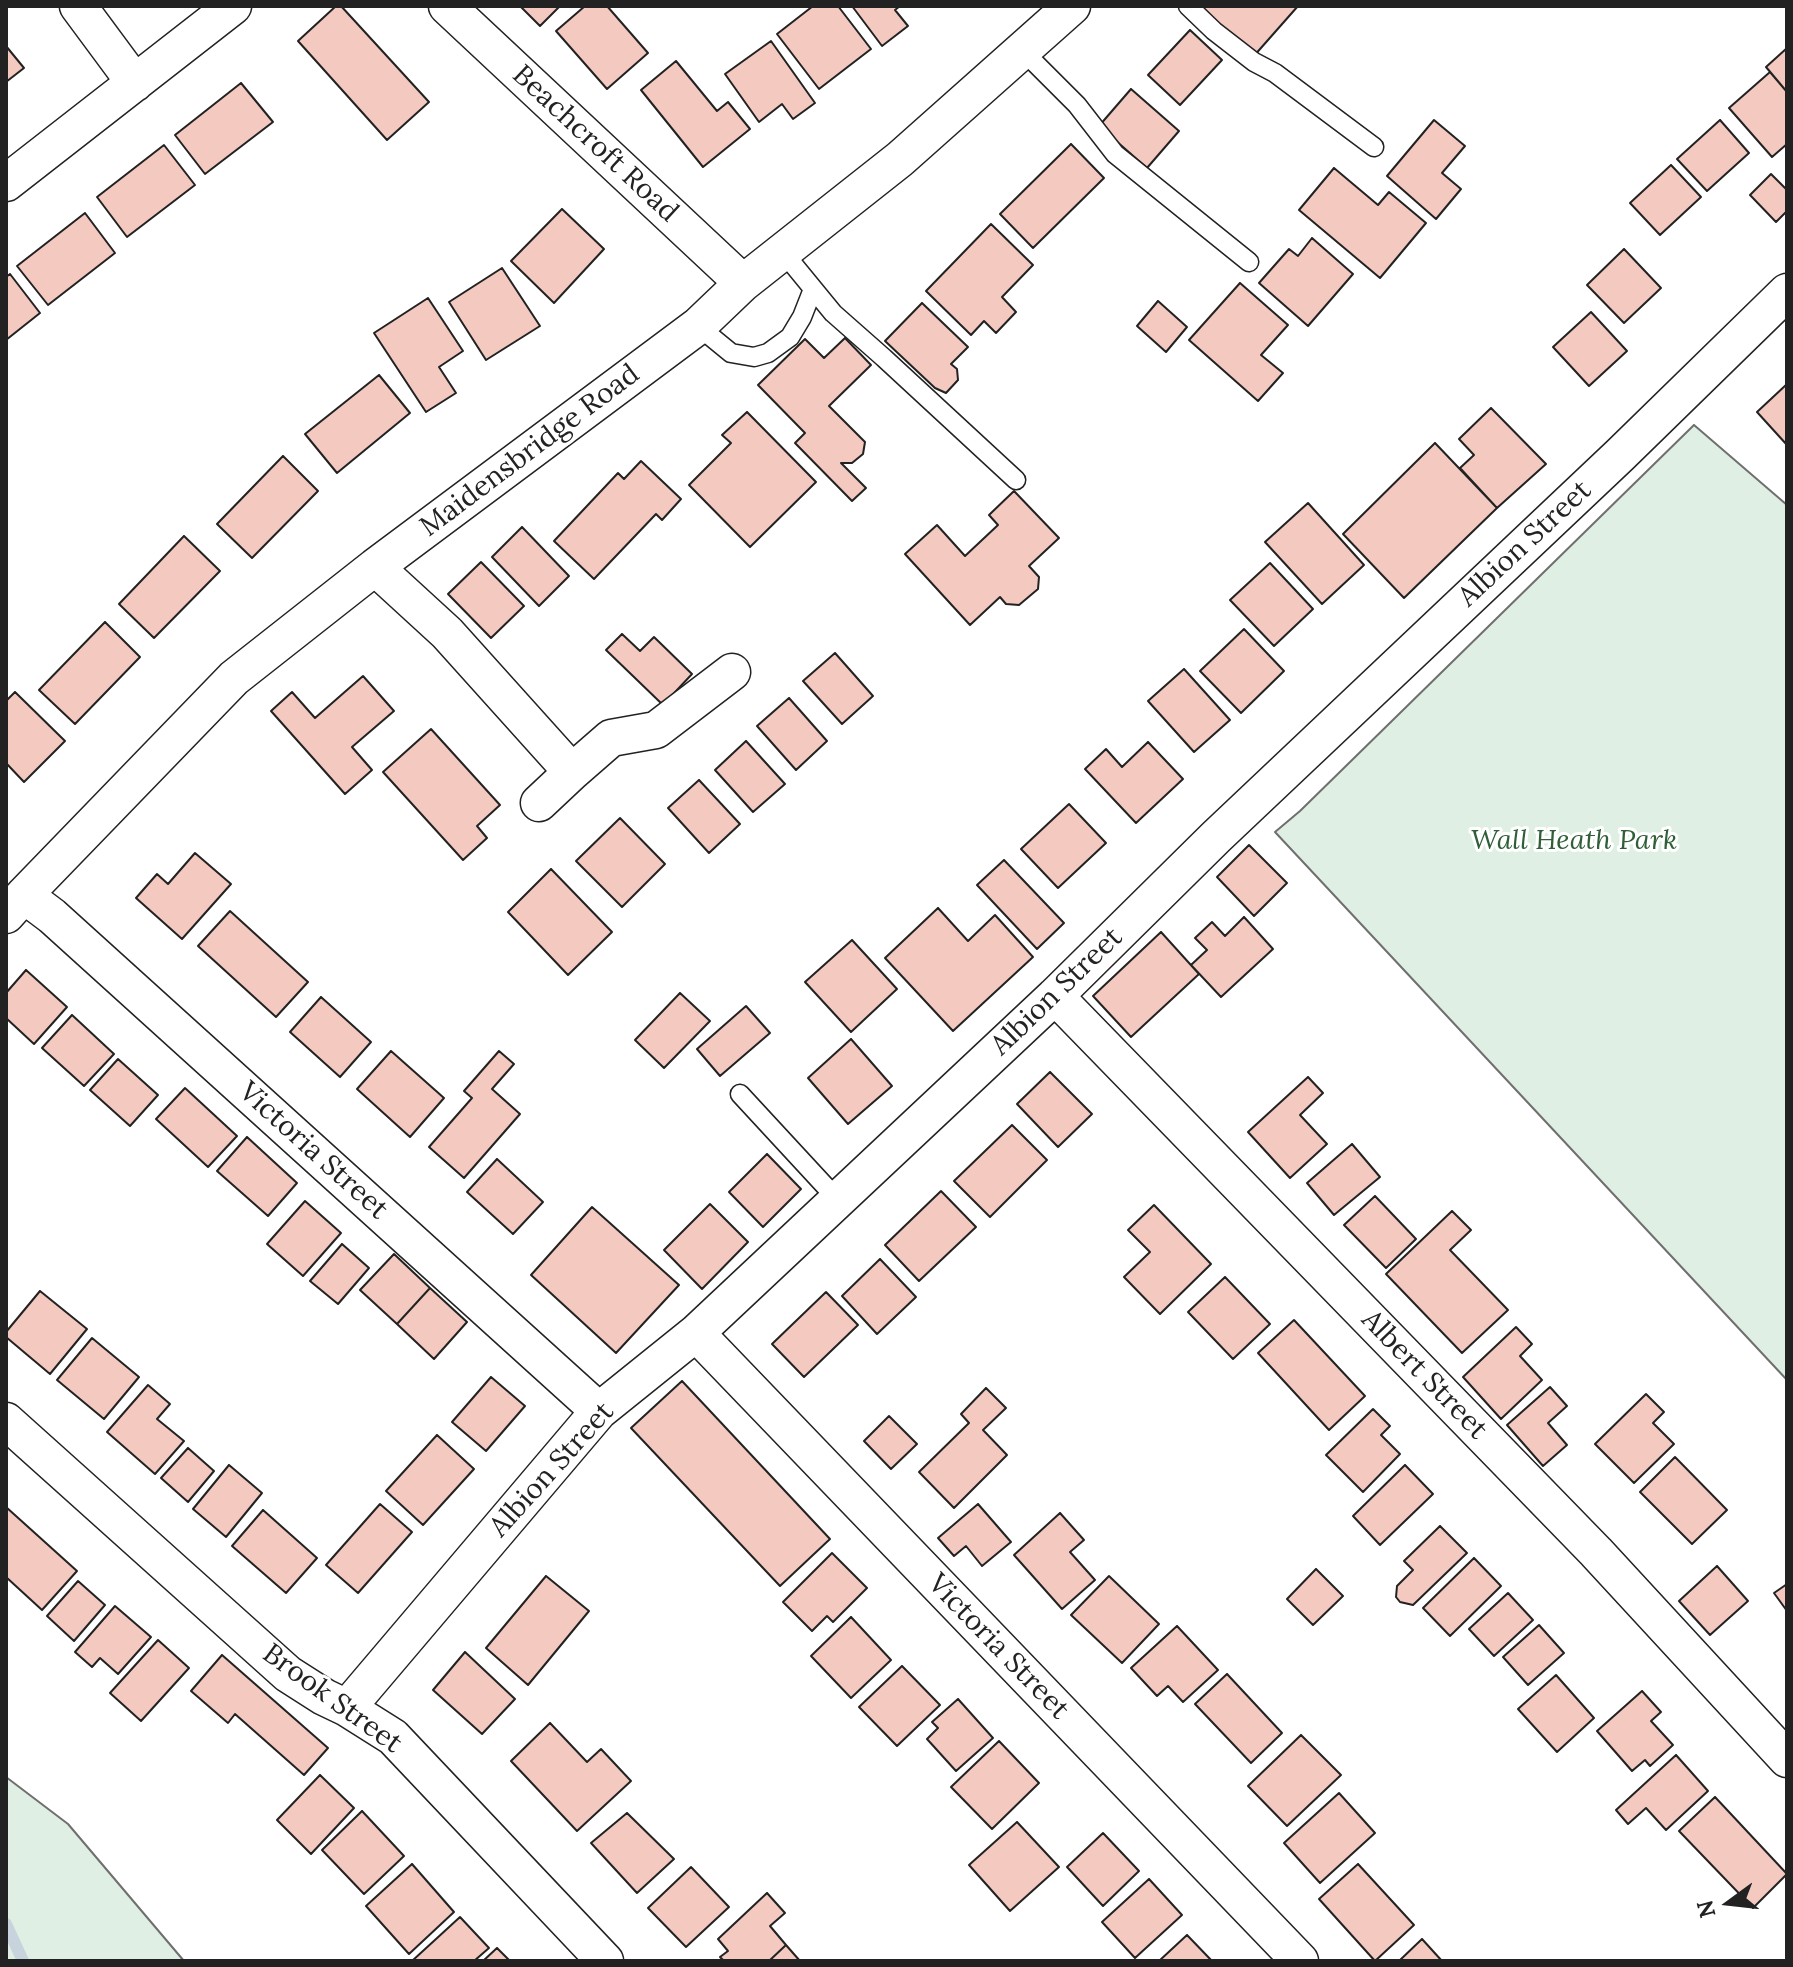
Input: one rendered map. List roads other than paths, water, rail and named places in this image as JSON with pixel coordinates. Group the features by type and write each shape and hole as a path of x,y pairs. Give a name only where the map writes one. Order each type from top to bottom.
{"street":[{"path":"78,6 135,83"},
{"path":"6,183 233,6"},
{"name":"Beachcroft Road","path":"447,6 743,283"},
{"name":"Maidensbridge Road","path":"15,905 234,678 375,567 698,326 743,283 900,159 1072,6"},
{"name":"Albion Street","path":"347,1708 599,1411 696,1333 1055,996 1216,837 1787,292"},
{"path":"375,567 447,633 572,772"},
{"path":"539,803 611,738 656,730 732,672"},
{"name":"Victoria Street","path":"15,905 52,916 599,1411"},
{"name":"Albert Street","path":"1055,996 1596,1552 1787,1759"},
{"name":"Victoria Street","path":"696,1333 1300,1961"},
{"name":"Brook Street","path":"6,1421 288,1674 393,1737 605,1961"}],"lane":[{"path":"1188,6 1254,62 1275,73 1374,147"},
{"path":"1023,51 1077,105 1115,154 1249,262"},
{"path":"783,252 833,313 1016,480"},
{"path":"698,326 731,353 754,357 768,353 790,337 813,289"},
{"path":"740,1094 838,1200"}],"waterway":[{"path":"6,1924 23,1961"}],"park label":[{"name":"Wall Heath Park","path":"1574,841"}]}
